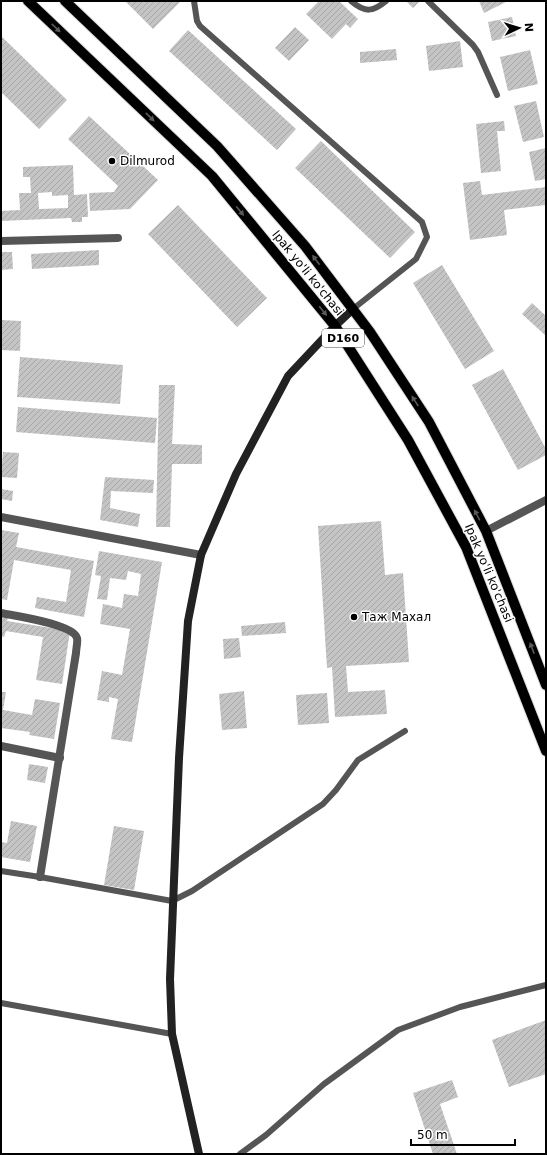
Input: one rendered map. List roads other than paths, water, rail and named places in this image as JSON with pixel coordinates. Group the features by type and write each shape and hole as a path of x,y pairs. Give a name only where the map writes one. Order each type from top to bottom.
{"main road":[{"name":"Ipak yo'li ko'chasi","path":"28,1 212,176 335,326 408,440 466,547 546,751"},
{"name":"Ipak yo'li ko'chasi","path":"65,1 217,146 305,246 370,332 429,422 486,530 546,684"},
{"path":"200,1154 172,1034 170,979 179,758 188,621 201,555 236,474 288,376 335,326 353,310"}],"street":[{"path":"1,241 118,238"},
{"path":"486,530 546,500"},
{"path":"1,517 201,555"},
{"path":"1,613 60,626 73,632 77,637 76,653 60,758 40,877"},
{"path":"1,746 60,758"}],"lane":[{"path":"194,1 197,21 200,26 422,222 427,237 416,259 353,310"},
{"path":"351,1 362,9 368,10 380,7 386,1"},
{"path":"428,1 473,45 478,52 497,95"},
{"path":"1,871 172,901 192,891 323,804 336,790 358,760 405,731"},
{"path":"240,1154 266,1135 324,1084 398,1030 460,1007 546,985"},
{"path":"1,1003 172,1034"}],"place":[{"name":"Dilmurod","path":"112,161"},
{"name":"Таж Махал","path":"354,617"}]}
